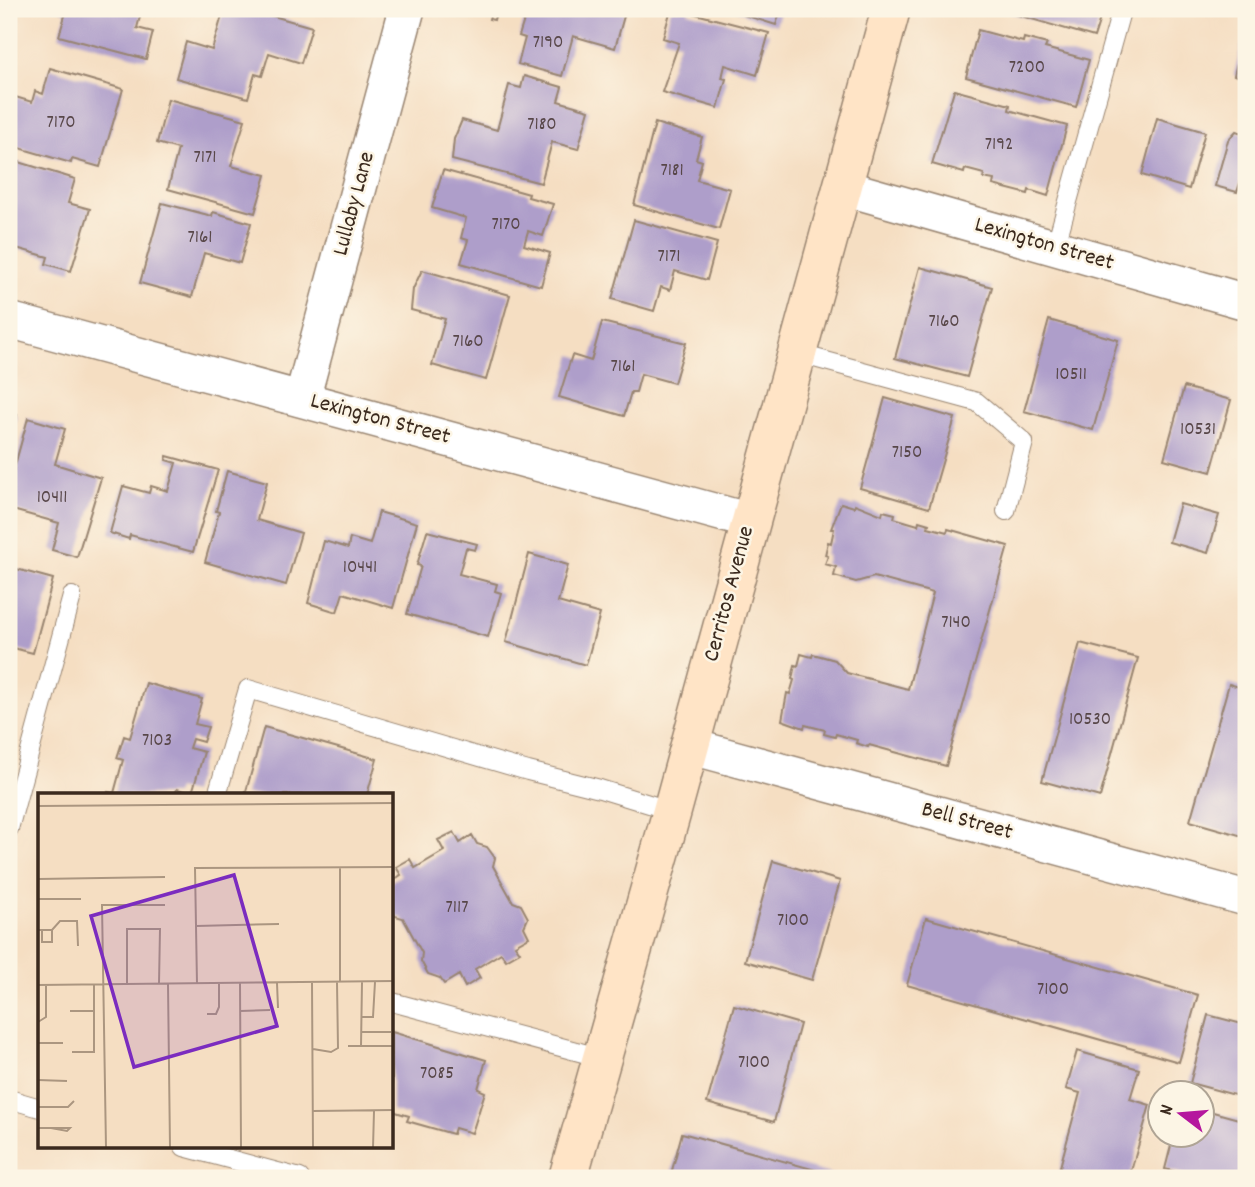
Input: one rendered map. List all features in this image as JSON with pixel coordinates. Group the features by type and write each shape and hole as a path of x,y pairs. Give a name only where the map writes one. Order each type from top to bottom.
{"main road":[{"name":"Cerritos Avenue","path":"568,1178 672,811 891,9"}],"street":[{"name":"Lullaby Lane","path":"302,399 407,9"},
{"name":"Lexington Street","path":"842,187 1246,302"},
{"name":"Lexington Street","path":"9,320 750,521"},
{"name":"Bell Street","path":"688,746 1246,898"}],"lane":[{"path":"1055,248 1120,15"},
{"path":"796,353 977,402 1024,442 1006,511"},
{"path":"9,829 72,596"},
{"path":"218,793 248,689 672,811"},
{"path":"394,1003 601,1058"},
{"path":"9,1100 38,1107"},
{"path":"188,1148 300,1178"}],"building":[{"path":"58,9 142,9 137,28 153,32 146,59 59,36 66,12"},
{"path":"224,9 248,9 312,27 301,63 269,53 262,76 255,74 248,98 176,78 186,42 212,50"},
{"path":"492,9 626,9 615,48 573,36 562,76 518,64 525,38 519,36 524,20 496,12 494,20 489,19"},
{"path":"671,9 689,9 688,12 769,33 757,75 725,65 722,78 726,79 718,108 662,92 679,43 663,38"},
{"path":"733,9 781,9 776,25"},
{"path":"997,9 1103,9 1094,37"},
{"path":"978,30 1023,42 1024,38 1047,44 1045,48 1089,60 1076,107 966,77"},
{"path":"1246,32 1246,79 1234,75"},
{"path":"50,68 123,89 100,167 72,159 71,163 9,145 9,95 32,102 35,91 43,94"},
{"path":"524,76 562,87 558,101 589,110 578,149 552,142 541,183 452,160 454,139 462,120 497,130 509,85 521,88"},
{"path":"954,90 1010,105 1009,110 1067,126 1048,196 1029,190 1028,194 993,185 994,180 983,178 984,174 965,169 964,173 932,164"},
{"path":"168,99 245,120 231,166 266,175 255,213 168,189 178,149 157,143"},
{"path":"1157,118 1205,132 1189,189 1142,175"},
{"path":"655,123 702,137 696,159 702,161 697,180 730,189 719,229 634,205"},
{"path":"1236,131 1246,134 1246,165 1237,192 1215,186 1228,140"},
{"path":"9,159 75,179 68,203 90,209 71,271 46,264 48,257 9,246 9,220 15,200 9,198"},
{"path":"443,170 529,194 528,197 553,204 543,236 528,231 524,245 550,253 541,286 461,263 468,240 461,238 466,218 432,208"},
{"path":"162,203 212,216 213,212 251,223 240,263 204,253 192,297 140,283"},
{"path":"634,220 717,243 707,280 675,271 670,290 661,287 654,311 612,299"},
{"path":"920,267 992,287 967,377 895,358"},
{"path":"422,270 510,295 486,380 432,365 445,319 411,310 413,289"},
{"path":"1049,320 1118,340 1093,430 1024,411"},
{"path":"602,322 686,343 674,383 641,374 636,392 631,392 624,416 559,397 572,355 591,361"},
{"path":"1184,387 1231,400 1211,472 1164,459"},
{"path":"885,398 955,418 929,508 860,488"},
{"path":"9,413 17,415 10,443 9,443"},
{"path":"28,418 65,429 55,464 101,478 77,557 52,550 59,523 9,509 9,487"},
{"path":"167,456 218,470 193,552 130,535 129,539 110,533 123,486 149,493 151,486 168,491 176,463 166,460"},
{"path":"227,471 267,482 257,520 301,533 286,585 205,562"},
{"path":"841,503 854,507 855,504 882,515 883,511 895,514 894,518 918,525 919,521 929,524 928,527 947,532 948,529 1008,546 946,766 869,745 868,747 856,743 857,740 836,734 835,737 824,734 825,730 805,725 804,728 782,720 787,693 790,694 794,680 795,665 798,666 801,654 835,660 847,673 908,689 933,593 874,577 856,582 834,576 836,567 825,564 828,556 825,555 828,542 831,543 834,529 831,529"},
{"path":"1180,504 1219,515 1208,553 1169,542"},
{"path":"379,512 417,523 393,608 343,593 337,612 308,603 324,541 348,548 350,538 370,544"},
{"path":"427,531 477,544 475,550 466,548 459,574 497,584 495,591 501,593 488,637 407,614 421,566 417,565"},
{"path":"529,554 568,565 558,602 600,614 586,665 506,642"},
{"path":"9,567 53,579 33,653 9,647"},
{"path":"1080,643 1138,658 1100,797 1042,781"},
{"path":"146,683 202,699 195,724 208,727 203,742 192,739 189,748 204,752 192,793 177,789 176,793 114,793 123,760 117,758 124,736 130,738"},
{"path":"1229,684 1246,689 1246,837 1190,821"},
{"path":"264,727 377,759 368,793 246,793"},
{"path":"454,832 460,843 472,835 477,844 487,847 495,858 493,866 513,902 521,905 528,918 524,927 529,937 515,945 520,952 506,960 501,953 475,969 480,978 465,987 459,975 444,984 440,978 428,974 421,961 422,953 403,918 394,914 394,880 401,875 396,867 410,859 415,868 444,851 438,840"},
{"path":"773,861 840,881 812,980 745,961"},
{"path":"926,918 1198,995 1179,1062 907,985"},
{"path":"734,1005 800,1024 774,1122 707,1103"},
{"path":"1208,1015 1246,1025 1246,1098 1216,1090 1216,1078 1191,1078"},
{"path":"394,1033 486,1060 478,1089 485,1092 472,1133 455,1128 453,1134 407,1121 409,1116 394,1112"},
{"path":"1077,1051 1139,1069 1130,1099 1146,1104 1146,1119 1129,1178 1057,1178 1080,1093 1066,1089"},
{"path":"1216,1113 1246,1121 1246,1178 1197,1178 1165,1169 1170,1148 1216,1148"},
{"path":"682,1133 841,1177 670,1178"}]}
